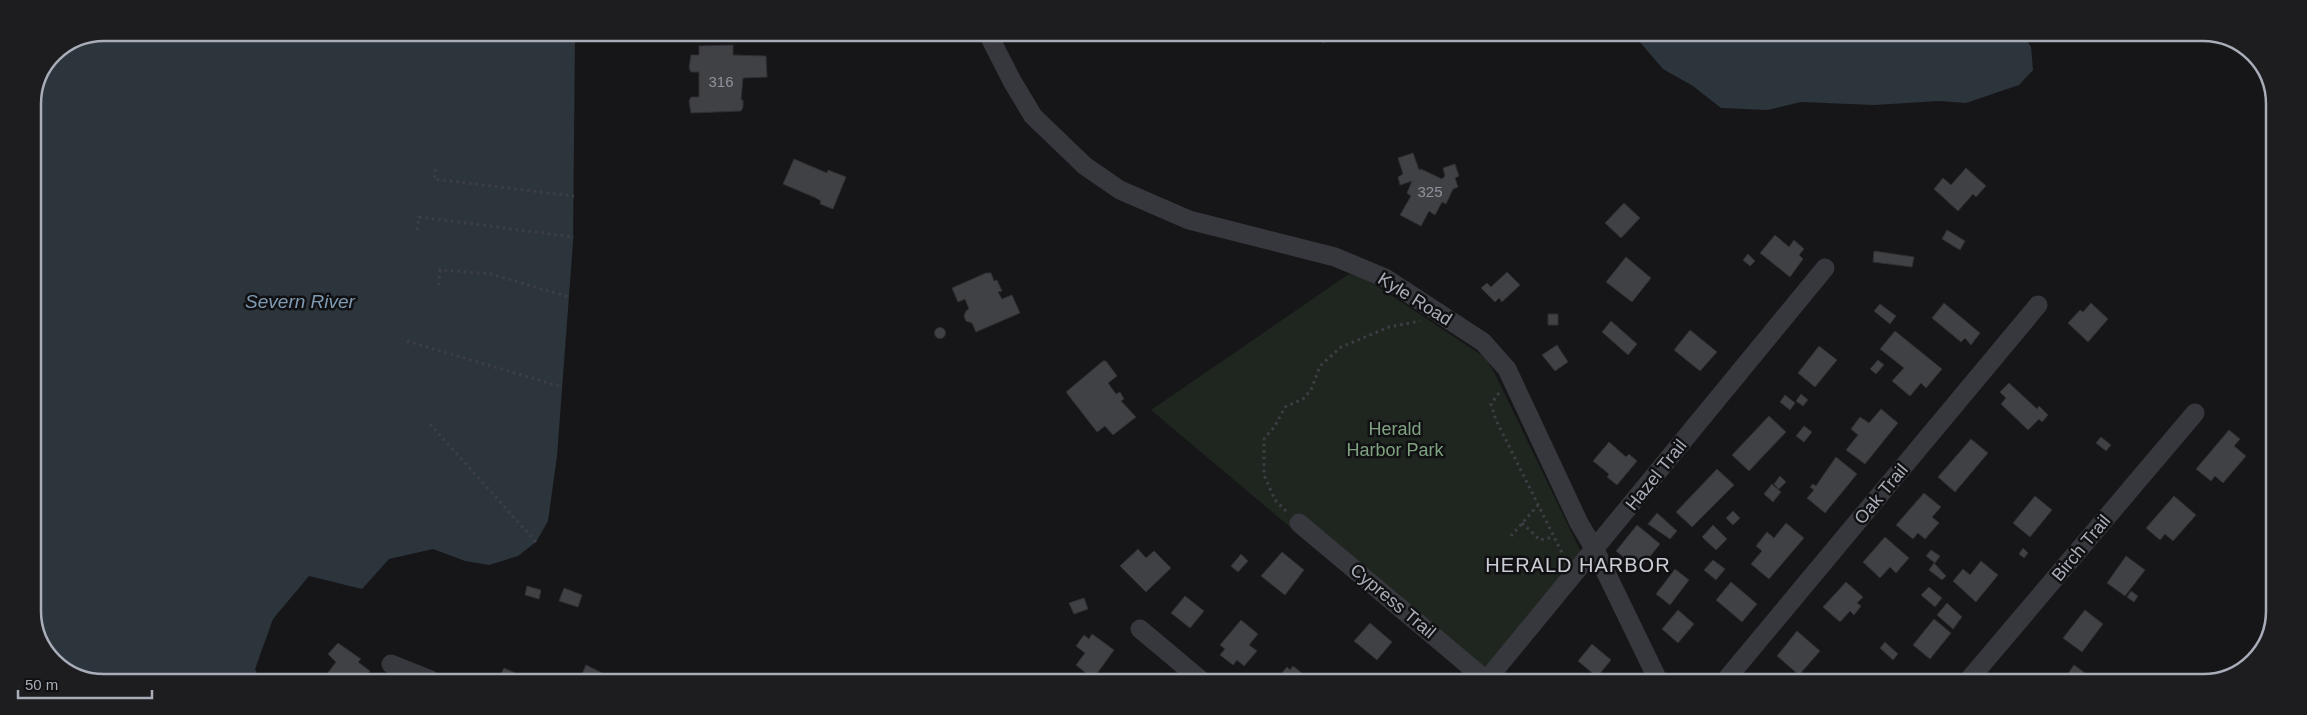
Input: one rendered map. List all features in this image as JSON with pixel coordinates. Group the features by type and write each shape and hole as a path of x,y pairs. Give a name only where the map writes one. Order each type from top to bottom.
{"street":[{"name":"Kyle Road","path":"992,41 1012,82 1034,116 1085,166 1120,190 1189,220 1335,257 1385,278 1483,342 1507,369 1579,523 1595,550 1655,674"},
{"name":"Hazel Trail","path":"1492,674 1825,268"},
{"name":"Oak Trail","path":"1731,674 2038,305"},
{"name":"Birch Trail","path":"1974,674 2195,413"},
{"name":"Cypress Trail","path":"1299,522 1478,674"},
{"path":"1140,628 1194,674"},
{"path":"391,664 415,674"}],"path":[{"path":"436,169 434,179 574,196"},
{"path":"417,230 419,217 574,237"},
{"path":"439,285 440,270 491,274 569,297"},
{"path":"1299,522 1275,500 1264,475 1264,439 1275,426 1285,407 1303,398 1311,390 1320,366 1341,347 1389,327 1420,322 1439,314"},
{"path":"407,341 562,387"},
{"path":"1515,385 1497,394 1491,404 1496,420 1553,537 1574,575"},
{"path":"430,424 536,542"},
{"path":"1511,536 1538,505"},
{"path":"1522,523 1540,540 1553,537"}],"green space":[{"name":"Herald Harbor Park","path":"1349,274 1368,280 1486,358 1581,552 1485,669 1301,515 1290,527 1151,410"}],"water":[{"name":"Severn River","path":"104,41 575,41 573,242 557,456 548,521 536,542 518,556 489,565 465,561 433,549 389,559 362,589 309,576 273,619 255,669 257,674 104,674 88,672 69,663 54,649 42,623 41,104 46,80 52,69 69,52 92,42"},
{"path":"1639,41 2027,41 2031,47 2033,70 2019,85 1966,103 1939,101 1874,105 1801,102 1768,110 1721,108 1693,86 1663,69"}],"building":[{"path":"733,45 733,55 766,56 767,77 743,78 741,100 743,100 743,107 741,111 691,113 689,101 691,97 699,97 699,72 691,72 689,68 691,55 699,55 699,46"},
{"path":"1413,153 1419,170 1421,169 1442,179 1445,176 1443,168 1455,164 1459,176 1455,178 1458,187 1453,189 1446,204 1442,202 1435,215 1429,211 1421,226 1400,215 1411,196 1407,193 1412,181 1400,185 1398,177 1403,174 1398,158"},
{"path":"794,159 827,173 828,170 846,177 833,209 820,204 821,201 816,198 783,184"},
{"path":"1966,168 1986,186 1976,197 1973,194 1958,211 1934,189 1943,178 1951,185"},
{"path":"1624,203 1640,218 1621,238 1605,223"},
{"path":"1947,230 1965,241 1960,250 1942,239"},
{"path":"1775,235 1789,247 1794,240 1804,249 1799,255 1803,259 1790,277 1760,253"},
{"path":"1874,251 1914,257 1912,267 1873,262"},
{"path":"1748,254 1755,261 1750,266 1743,260"},
{"path":"1626,257 1651,278 1632,302 1606,282"},
{"path":"1507,272 1520,285 1502,302 1499,298 1495,302 1481,288 1487,283 1491,287"},
{"path":"986,273 991,273 994,281 997,280 1002,291 998,292 1002,299 1012,295 1020,313 976,332 972,323 966,321 964,316 969,309 965,299 958,302 952,288"},
{"path":"1944,303 1980,333 1971,345 1965,338 1961,342 1932,318"},
{"path":"2091,303 2108,319 2088,342 2068,323 2080,310 2083,312"},
{"path":"1880,304 1896,316 1890,324 1874,311"},
{"path":"1548,314 1558,314 1558,325 1548,325"},
{"path":"1611,321 1637,344 1628,355 1602,332"},
{"path":"940,327 946,333 940,339 934,333"},
{"path":"1690,330 1717,352 1700,371 1674,350"},
{"path":"1895,331 1942,369 1926,388 1921,383 1910,396 1892,381 1904,368 1880,349"},
{"path":"1557,345 1568,362 1555,371 1542,355"},
{"path":"1819,346 1837,360 1815,387 1798,373"},
{"path":"1878,360 1884,365 1876,374 1870,369"},
{"path":"1103,361 1106,361 1117,376 1108,383 1116,394 1120,392 1124,399 1121,401 1136,417 1113,435 1105,426 1097,432 1066,392"},
{"path":"2009,383 2037,409 2039,406 2048,415 2042,422 2039,419 2028,430 2001,404 2006,398 2000,392"},
{"path":"1801,394 1808,400 1803,406 1796,401"},
{"path":"1785,395 1795,403 1790,410 1780,402"},
{"path":"1881,409 1898,423 1865,464 1846,450 1858,435 1851,429 1860,417 1869,423"},
{"path":"1769,416 1786,432 1749,471 1732,455"},
{"path":"1804,426 1812,432 1804,442 1796,436"},
{"path":"2229,430 2240,439 2234,446 2246,456 2223,483 2215,476 2211,481 2196,469"},
{"path":"2101,437 2111,445 2106,451 2096,443"},
{"path":"1971,439 1988,453 1955,492 1938,477"},
{"path":"1609,442 1626,457 1629,454 1637,461 1617,485 1607,477 1609,474 1593,461"},
{"path":"1836,457 1857,474 1825,513 1807,498 1814,490 1810,487 1813,484 1816,486"},
{"path":"1717,469 1734,485 1692,527 1676,512"},
{"path":"1780,476 1786,482 1779,489 1774,484"},
{"path":"1772,484 1781,492 1773,502 1764,494"},
{"path":"1924,493 1941,507 1932,517 1939,523 1925,539 1918,533 1913,539 1896,525"},
{"path":"2035,496 2052,510 2030,537 2013,523"},
{"path":"2174,496 2196,515 2173,541 2165,534 2160,540 2146,528"},
{"path":"1733,511 1740,518 1733,525 1726,518"},
{"path":"1657,513 1677,531 1670,539 1648,524"},
{"path":"1786,523 1804,538 1769,579 1751,564 1762,551 1756,546 1767,532 1774,538"},
{"path":"1637,525 1660,544 1639,570 1616,551"},
{"path":"1713,525 1727,539 1716,550 1702,537"},
{"path":"1885,537 1909,558 1896,573 1890,567 1880,578 1863,562"},
{"path":"2023,548 2028,553 2024,558 2019,554"},
{"path":"1138,549 1146,558 1154,551 1171,568 1146,592 1120,566"},
{"path":"1931,550 1940,556 1935,563 1926,556"},
{"path":"1282,552 1304,570 1285,595 1261,576"},
{"path":"1241,554 1248,561 1238,572 1231,566"},
{"path":"2126,556 2145,570 2125,596 2107,583"},
{"path":"1713,560 1725,569 1716,580 1704,570"},
{"path":"1981,561 1998,575 1976,602 1953,581 1963,569 1970,575"},
{"path":"1934,563 1946,576 1942,580 1929,570"},
{"path":"1675,569 1689,580 1670,605 1656,594"},
{"path":"1731,582 1757,604 1742,622 1716,600"},
{"path":"1846,582 1863,597 1857,603 1861,606 1854,615 1850,611 1840,622 1823,607"},
{"path":"527,586 541,590 539,599 525,595"},
{"path":"1929,587 1942,598 1935,607 1921,595"},
{"path":"564,588 582,595 578,607 559,601"},
{"path":"2131,591 2138,596 2134,602 2127,597"},
{"path":"1185,596 1204,611 1190,628 1171,613"},
{"path":"1084,598 1088,609 1074,614 1069,603"},
{"path":"1947,603 1962,617 1953,629 1937,615"},
{"path":"1678,610 1694,624 1678,643 1662,629"},
{"path":"2085,610 2103,624 2082,652 2063,638"},
{"path":"1934,619 1951,633 1930,659 1913,645"},
{"path":"1241,620 1258,634 1249,645 1257,651 1244,666 1237,660 1233,665 1220,655 1225,649 1220,645"},
{"path":"1370,623 1392,642 1377,660 1354,641"},
{"path":"1797,631 1820,651 1800,674 1777,656"},
{"path":"1092,634 1114,650 1097,674 1087,674 1076,665 1085,653 1076,646 1084,635 1089,639"},
{"path":"1885,642 1898,654 1893,660 1880,648"},
{"path":"338,643 361,659 358,662 370,671 368,674 327,674 336,662 328,654"},
{"path":"1592,644 1611,660 1599,674 1593,674 1578,661"},
{"path":"586,665 604,674 582,674"},
{"path":"2074,665 2085,673 2084,674 2068,674"},
{"path":"1293,666 1303,674 1281,674 1287,667 1290,670"},
{"path":"504,668 518,674 501,674"}],"district":[{"name":"HERALD HARBOR","path":"1578,565"}]}
